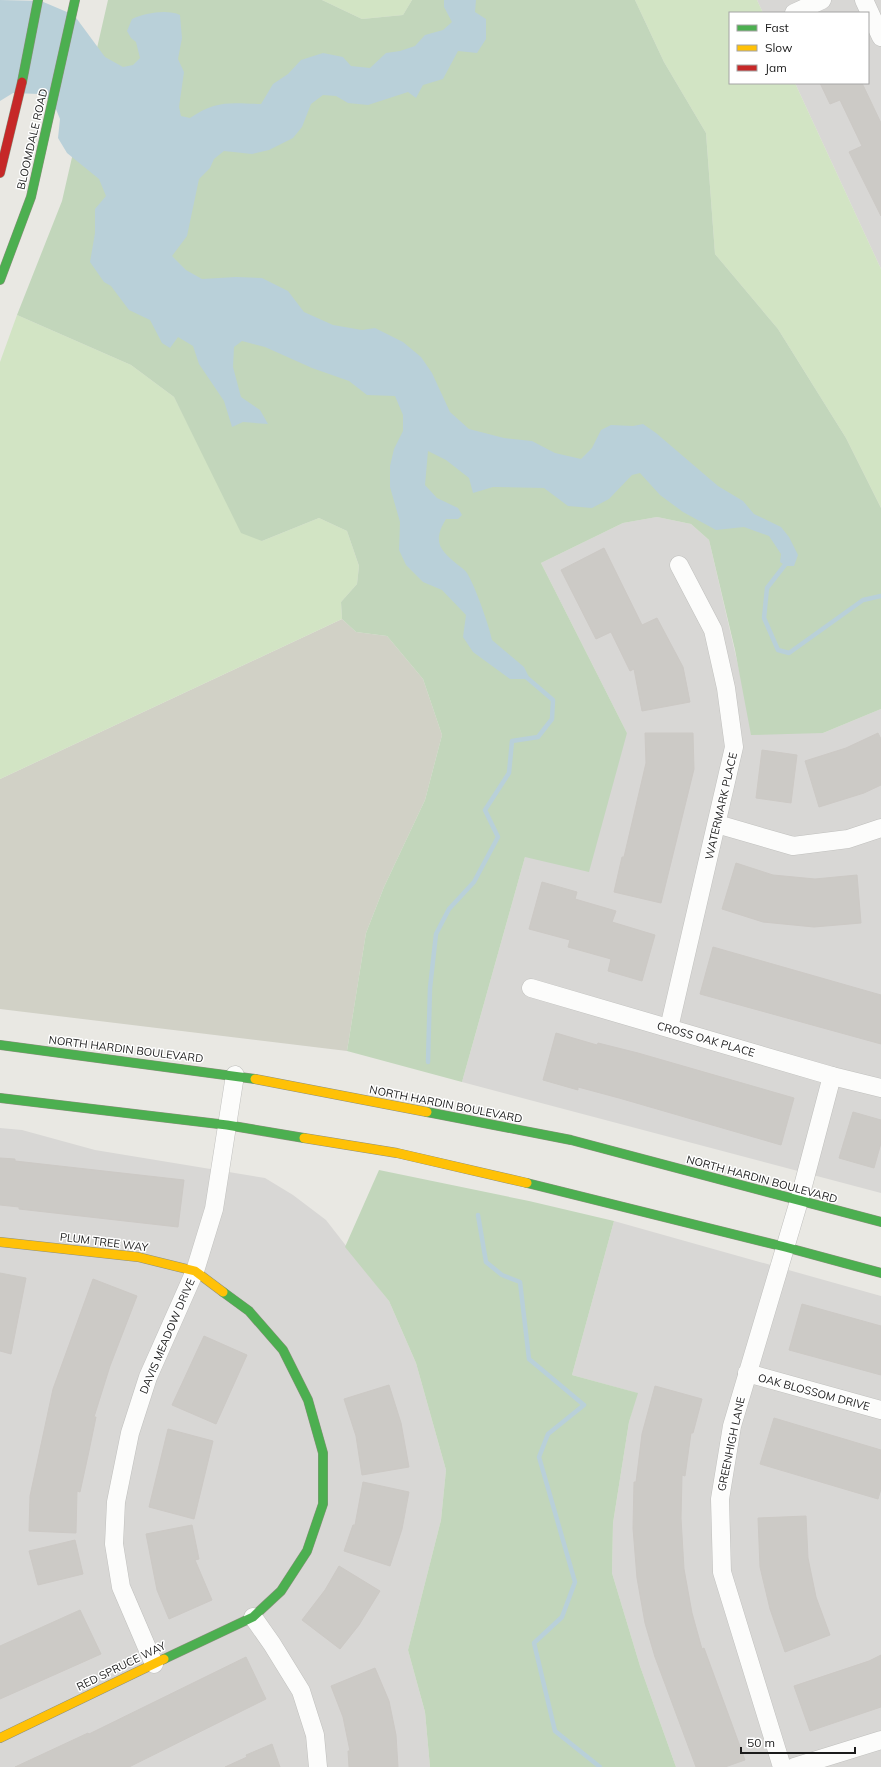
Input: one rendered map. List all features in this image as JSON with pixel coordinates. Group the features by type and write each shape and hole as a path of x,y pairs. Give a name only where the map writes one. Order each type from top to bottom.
{"street":[{"name":"BLOOMDALE ROAD","path":"0,174 23,78 38,0"},
{"name":"BLOOMDALE ROAD","path":"0,280 31,197 75,0"},
{"path":"796,12 822,0"},
{"path":"864,0 881,37"},
{"name":"WATERMARK PLACE","path":"669,1028 734,747 726,688 713,630 679,566"},
{"path":"716,824 793,846 848,839 881,828"},
{"name":"CROSS OAK PLACE","path":"531,988 832,1076 881,1088"},
{"name":"NORTH HARDIN BOULEVARD","path":"0,1045 235,1075 571,1140 881,1222"},
{"name":"DAVIS MEADOW DRIVE","path":"154,1664 121,1587 114,1544 116,1502 130,1433 148,1377 195,1270 214,1209 235,1075"},
{"name":"GREENHIGH LANE","path":"782,1767 722,1572 720,1499 732,1426 799,1201 832,1076"},
{"path":"0,1098 227,1125 397,1153 560,1190 785,1247 881,1274"},
{"name":"PLUM TREE WAY","path":"0,1242 138,1257 195,1270 249,1311 283,1350 308,1400 323,1453 323,1504 307,1551 281,1591 253,1617"},
{"name":"OAK BLOSSOM DRIVE","path":"747,1373 881,1410"},
{"path":"253,1617 272,1644 301,1691 315,1735 318,1767"},
{"name":"RED SPRUCE WAY","path":"0,1738 253,1617"},
{"path":"794,1767 881,1740"}],"shaded area":[{"path":"757,0 881,0 881,269 795,84 869,84 869,12 763,12"},
{"path":"657,517 691,524 709,540 741,678 823,733 881,709 881,1193 462,1082 525,857 627,733 541,563 623,523"},
{"path":"342,619 356,632 387,636 423,679 442,735 425,800 384,887 366,933 347,1051 0,1009 0,779"},
{"path":"0,1128 22,1130 95,1150 265,1178 293,1195 326,1220 389,1301 416,1363 446,1470 441,1520 408,1650 425,1712 430,1767 0,1767"},
{"path":"614,1221 881,1296 881,1767 676,1767 640,1666 612,1573 613,1523 629,1422 637,1393 572,1375"}],"green space":[{"path":"108,0 322,0 362,19 403,15 412,0 635,0 664,62 706,133 715,254 778,329 846,438 881,508 881,709 823,733 751,735 735,650 709,540 691,524 657,517 623,523 541,563 627,733 589,872 525,857 462,1082 347,1051 366,933 384,887 425,800 442,735 423,679 387,636 356,632 342,619 341,602 357,584 359,566 347,531 319,518 262,541 241,533 174,397 131,365 17,315 62,201"},
{"path":"322,0 412,0 403,15 362,19"},
{"path":"635,0 757,0 763,12 729,12 729,84 795,84 881,269 881,508 846,438 778,329 715,254 706,133 664,62"},
{"path":"17,315 131,365 174,397 202,452 262,541 319,518 347,531 359,566 357,584 341,602 342,619 0,779 0,362"},
{"path":"379,1170 529,1201 614,1221 572,1375 638,1393 629,1422 613,1523 612,1573 640,1666 676,1767 430,1767 425,1712 408,1650 441,1520 446,1470 416,1363 389,1301 345,1247"}],"water":[{"path":"0,0 41,1 74,15 105,57 123,67 133,65 140,58 136,42 131,38 127,31 132,19 156,12 169,12 180,15 182,38 178,59 184,72 179,107 181,116 190,118 199,112 216,105 232,103 261,104 273,84 288,74 301,60 323,53 343,57 351,66 370,68 386,53 400,51 415,46 425,35 443,30 452,22 444,7 444,0 476,0 475,12 486,19 486,39 477,53 458,51 443,79 423,85 416,98 408,92 368,105 348,103 336,96 323,95 311,104 302,127 293,138 269,150 252,154 224,151 214,159 210,168 199,179 187,236 172,256 186,270 202,279 236,277 262,278 288,291 304,312 333,325 362,330 375,328 403,342 421,357 432,373 450,412 469,429 504,438 532,441 555,453 581,459 592,448 601,430 611,425 633,426 643,424 656,433 718,486 743,501 754,514 781,527 789,537 798,555 794,566 786,566 780,562 781,554 769,536 744,527 716,530 683,512 660,495 640,473 632,475 609,499 592,508 568,506 544,488 493,487 473,493 469,478 446,460 428,451 425,485 437,498 458,508 462,515 458,519 446,519 439,534 440,545 447,555 467,573 474,587 492,640 524,667 530,679 510,679 473,652 463,637 466,615 442,590 423,582 406,565 399,550 400,522 390,487 390,466 394,449 403,431 403,415 395,396 367,395 349,381 312,368 265,347 242,341 234,347 233,367 241,397 260,410 268,424 243,422 232,427 224,401 199,364 193,346 178,337 170,348 162,343 150,320 129,310 111,286 104,282 90,262 95,233 95,209 106,196 99,179 67,153 58,138 60,119 53,102 39,94 13,93 0,101"}],"building":[{"path":"820,84 862,84 881,123 881,216 849,152 862,146 840,100 830,104"},
{"path":"604,548 642,625 657,618 683,667 690,702 642,711 634,669 630,671 611,632 596,639 561,570"},
{"path":"645,733 693,733 694,769 661,903 614,892 622,857 624,857 646,763"},
{"path":"878,733 881,739 881,785 864,793 819,807 805,761 846,748"},
{"path":"762,750 797,755 791,803 756,798"},
{"path":"736,863 773,875 815,879 857,875 861,923 814,927 763,922 722,909"},
{"path":"542,882 577,892 575,899 616,911 612,922 655,935 642,981 608,971 611,959 568,947 570,940 529,929"},
{"path":"713,947 881,995 881,1044 700,994"},
{"path":"556,1033 597,1045 598,1043 638,1053 794,1098 781,1145 619,1098 578,1087 578,1090 543,1080"},
{"path":"853,1112 881,1120 881,1143 874,1168 839,1158"},
{"path":"0,1158 184,1180 178,1227 19,1209 19,1207 0,1205"},
{"path":"0,1273 26,1278 11,1354 0,1351"},
{"path":"93,1279 137,1296 110,1366 94,1417 96,1417 80,1492 77,1491 76,1533 29,1531 30,1496 53,1389"},
{"path":"802,1304 881,1326 881,1375 789,1350"},
{"path":"204,1336 247,1355 216,1424 172,1405"},
{"path":"389,1385 401,1423 409,1467 362,1475 356,1436 344,1399"},
{"path":"655,1386 702,1399 693,1433 691,1433 685,1476 682,1475 681,1518 684,1569 692,1613 702,1649 704,1648 745,1760 725,1767 696,1767 655,1657 645,1623 637,1578 633,1528 634,1482 636,1482 642,1434"},
{"path":"774,1418 881,1450 881,1489 878,1499 760,1464"},
{"path":"168,1429 213,1441 194,1519 149,1507"},
{"path":"363,1482 409,1492 402,1529 390,1566 344,1551 353,1525 355,1525"},
{"path":"806,1516 808,1558 816,1597 830,1635 785,1652 770,1609 760,1567 758,1518"},
{"path":"192,1525 199,1559 195,1560 212,1600 169,1619 157,1590 146,1534"},
{"path":"75,1540 83,1574 38,1585 29,1551"},
{"path":"339,1566 380,1591 359,1625 340,1649 302,1620 325,1590"},
{"path":"80,1610 101,1654 0,1699 0,1646"},
{"path":"881,1655 881,1707 810,1731 794,1686 869,1661"},
{"path":"246,1657 266,1699 129,1767 15,1767 88,1733 89,1734"},
{"path":"375,1668 389,1701 396,1735 398,1767 349,1767 348,1751 350,1751 343,1717 331,1686"},
{"path":"272,1744 280,1767 225,1767 247,1757 246,1755"}],"waterway":[{"path":"788,561 767,588 764,618 778,650 789,653 863,600 881,596"},
{"path":"428,1062 430,988 436,934 449,909 474,882 498,837 485,810 509,773 512,741 538,737 552,719 553,700 525,676"},
{"path":"478,1215 486,1262 502,1275 520,1282 529,1359 584,1405 548,1434 539,1457 575,1582 562,1617 534,1643 555,1731 600,1767"}],"traffic: fast":[{"path":"22,82 38,0"},
{"path":"0,280 31,197 75,0"},
{"path":"0,1045 255,1079"},
{"path":"0,1098 227,1125 304,1138"},
{"path":"427,1112 571,1140 881,1222"},
{"path":"527,1183 785,1247 881,1273"},
{"path":"164,1659 253,1617 281,1591 307,1551 323,1504 323,1453 308,1400 283,1350 249,1311 223,1292"}],"traffic: slow":[{"path":"255,1079 427,1112"},
{"path":"304,1138 397,1153 527,1183"},
{"path":"0,1242 138,1257 195,1271 223,1292"},
{"path":"0,1738 164,1659"}],"traffic: jam":[{"path":"0,173 22,82"}]}
